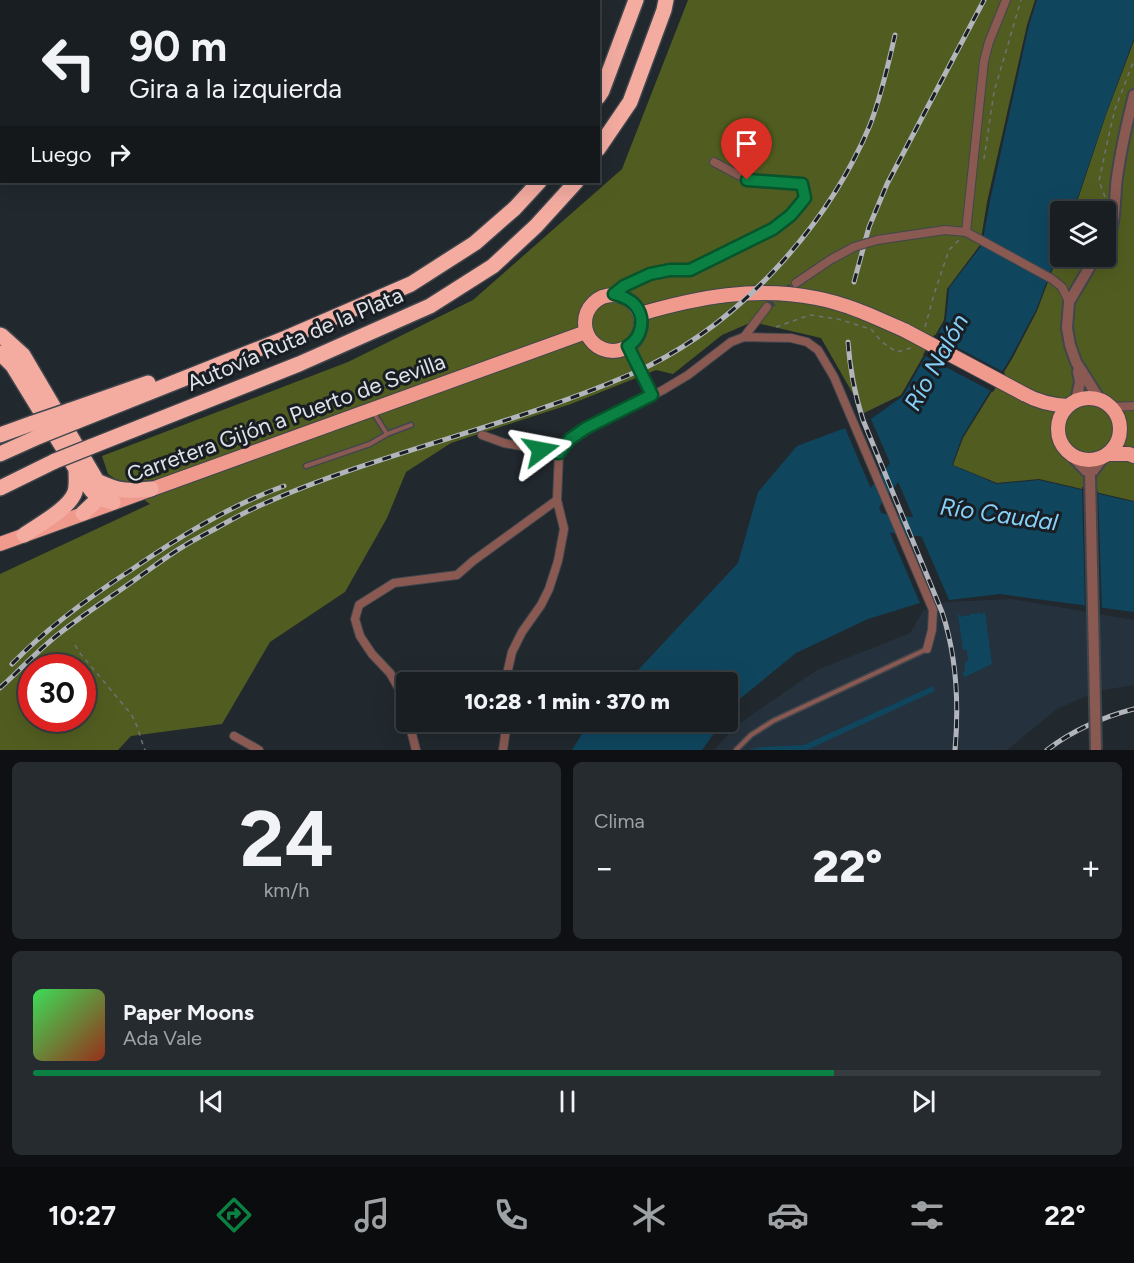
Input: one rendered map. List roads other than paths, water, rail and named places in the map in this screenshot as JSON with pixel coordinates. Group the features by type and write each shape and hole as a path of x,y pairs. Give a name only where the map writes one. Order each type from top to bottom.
{"highway":[{"path":"600,94 636,0"},
{"path":"600,146 630,102 666,0"},
{"name":"Autovía Ruta de la Plata","path":"0,454 36,430 286,338 411,284 475,243 538,183"},
{"name":"Autovía Ruta de la Plata","path":"0,488 55,461 299,364 430,306 493,266 536,226 575,183"},
{"path":"640,314 677,303 722,295 776,292 817,298 859,310 906,331 1029,397 1054,405 1072,403 1084,398 1106,403 1117,414 1121,431 1115,448 1105,456"},
{"path":"614,294 625,297 635,304 640,314 641,330 634,343 621,351 606,351 594,344 586,332 585,321 588,310 594,302 604,296 614,294"},
{"name":"Carretera Gijón a Puerto de Sevilla","path":"106,500 151,489 586,332"},
{"path":"0,335 23,355 106,500"},
{"path":"0,353 14,366 76,469 92,490 106,500"},
{"path":"1029,397 1047,412 1058,429"},
{"path":"1072,403 1060,419 1058,429 1059,439 1071,455 1086,461 1105,456 1129,454 1134,456"},
{"path":"0,435 36,430"},
{"path":"1121,431 1134,447"},
{"path":"24,535 68,503 74,495 76,469"},
{"path":"97,482 123,491 151,489"},
{"path":"0,544 83,513 106,500"}],"street":[{"path":"966,232 984,61 1006,0"},
{"path":"1115,201 1123,142 1134,95"},
{"path":"614,294 624,286 650,274 670,270 690,270 773,229 791,215 805,198 802,184 747,180 714,162"},
{"path":"796,283 854,247 877,240 945,230 966,232 1052,279 1062,287 1069,302"},
{"path":"1072,403 1080,382 1067,328 1069,302 1090,267"},
{"path":"744,337 767,307"},
{"path":"507,672 512,652 549,589 558,561 564,529 557,500 559,453 570,439 586,428 688,375 731,342 744,337 791,338 807,342 818,350 834,377 933,610 932,630 927,649"},
{"path":"628,346 652,395"},
{"path":"1076,362 1106,403 1134,406"},
{"path":"482,435 504,443 559,453"},
{"path":"1071,455 1090,475"},
{"path":"1096,750 1090,475 1105,456"},
{"path":"396,684 360,636 356,619 360,605 394,583 457,575 472,561 557,500"},
{"path":"412,732 416,750"},
{"path":"503,750 506,732"},
{"path":"234,736 260,750"}],"lane":[{"path":"371,409 387,434"},
{"path":"306,466 370,444 387,434 411,426"},
{"path":"736,750 751,735 773,721 927,649"}],"water":[{"path":"1037,0 1134,0 1134,38 1076,201 1050,201 1050,267 1052,267 1036,310 1011,357 962,437 952,465 997,484 1039,480 1134,502 1134,612 1000,594 949,600 871,419 903,396 946,320 949,288 982,245 1029,25"},
{"path":"845,428 920,603 868,619 796,653 738,700 738,672 636,672 738,563 758,492 797,446"},
{"path":"985,612 992,664 965,677 962,672 965,671 965,662 968,661 967,650 963,650 958,615 960,617 969,616 970,614 983,614"},
{"path":"933,686 935,691 807,750 749,750 761,747 804,745"},
{"path":"583,732 715,732 702,750 572,750"}],"waterway":[{"name":"Río Nalón","path":"860,517 909,453"},
{"name":"Río Caudal","path":"862,520 942,530"}],"tunnel":[{"path":"767,307 796,283"}],"railway":[{"path":"854,282 869,227 887,184 984,0"},
{"path":"0,688 44,646 78,619 178,550 245,512 306,486 584,393 668,356 705,332 740,304 772,272 829,202 870,125 895,35"},
{"path":"848,342 853,381 863,420 947,629 956,681 955,750"},
{"path":"12,664 68,614 149,558 224,513 284,486"},
{"path":"1047,750 1088,725 1134,709"}]}
